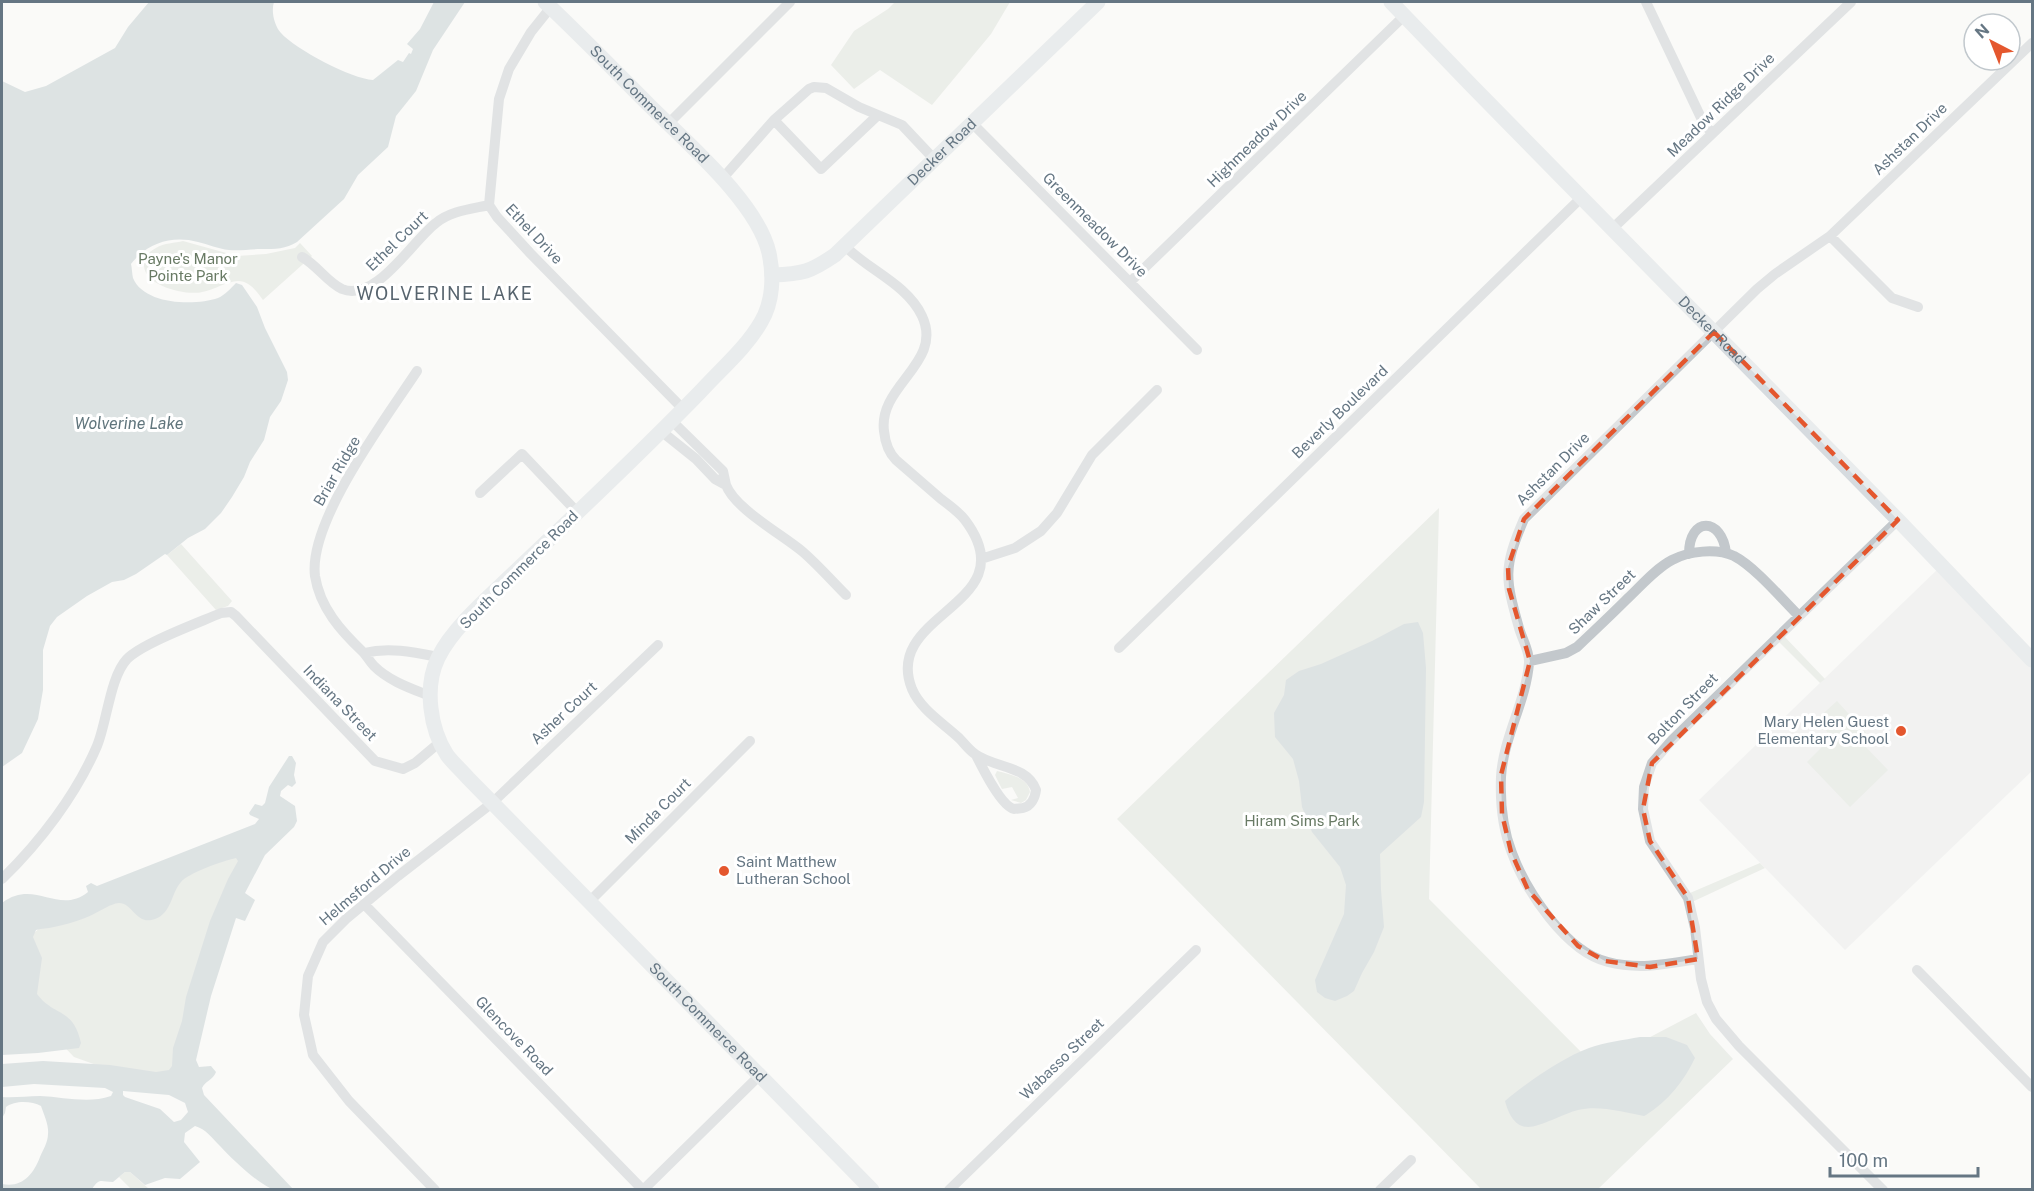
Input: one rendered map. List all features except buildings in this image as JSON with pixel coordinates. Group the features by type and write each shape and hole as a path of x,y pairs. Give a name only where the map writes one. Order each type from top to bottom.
{"street":[{"path":"668,124 790,2"},
{"name":"Decker Road","path":"772,274 798,274 813,270 845,246 1098,2"},
{"name":"Decker Road","path":"1391,2 2032,660"},
{"path":"1646,2 1704,124 1712,133"},
{"name":"Meadow Ridge Drive","path":"1612,229 1851,2"},
{"name":"South Commerce Road","path":"548,4 722,179 762,231 769,252 772,274 771,292 763,320 752,337 667,426 468,617 438,657 430,696 434,726 448,756 492,803 872,1190"},
{"name":"Ethel Drive","path":"548,4 509,69 499,99 489,205 530,253 683,409"},
{"name":"Highmeadow Drive","path":"1130,282 1404,16"},
{"name":"Ashstan Drive","path":"1698,959 1650,967 1605,962 1578,946 1555,925 1528,890 1511,852 1502,814 1501,775 1530,660 1507,578 1512,547 1524,519 1714,332 1775,274 1830,236 2032,43"},
{"path":"722,179 774,120 814,87 831,90 859,107 902,125 934,159"},
{"path":"774,120 821,169 878,114"},
{"name":"Greenmeadow Drive","path":"971,122 1197,350"},
{"name":"Beverly Boulevard","path":"1119,648 1581,198"},
{"name":"Ethel Court","path":"302,257 310,261 341,288 353,292 366,289 380,281 437,222 462,210 489,205"},
{"path":"1830,236 1892,298 1918,308"},
{"path":"845,246 909,297 922,316 927,337 924,347 915,367 889,400 883,418 884,437 896,460 964,518 976,539 981,559 975,584 964,597 937,618 919,637 912,651 908,673 910,683 918,699 976,755 1008,806 1020,809 1031,802 1036,790 1029,777 976,755"},
{"name":"Briar Ridge","path":"417,371 349,475 329,513 317,552 315,576 323,603 337,626 350,641 364,652 374,666 393,681 430,696"},
{"path":"981,559 1015,548 1041,531 1057,513 1092,455 1157,390"},
{"path":"667,426 715,479 726,485 735,498 806,554 846,595"},
{"path":"480,493 522,454 577,512"},
{"name":"Bolton Street","path":"1883,1190 1739,1046 1716,1019 1707,1002 1688,898 1650,841 1643,809 1644,787 1652,763 1672,740 1898,520"},
{"path":"1689,554 1690,536 1698,528 1707,526 1719,531 1725,541 1726,553 1739,559 1767,583 1798,615"},
{"name":"Shaw Street","path":"1530,660 1566,653 1578,647 1655,572 1672,560 1689,554 1726,553"},
{"name":"Indiana Street","path":"2,879 44,833 75,788 97,745 116,679 128,658 148,646 221,613 231,612 375,761 402,769 416,762 440,742"},
{"name":"Asher Court","path":"492,803 658,645"},
{"path":"364,652 406,651 438,657"},
{"name":"Minda Court","path":"589,902 750,741"},
{"name":"Helmsford Drive","path":"435,1190 349,1101 313,1055 304,1015 308,976 323,942 346,919 492,803"},
{"name":"Glencove Road","path":"364,904 643,1190"},
{"name":"Wabasso Street","path":"949,1190 1196,950"},
{"path":"1917,970 2032,1088"},
{"path":"643,1190 759,1076"},
{"path":"1380,1190 1412,1160"}],"highlighted area":[{"path":"1714,332 1898,520 1652,763 1643,809 1650,841 1688,898 1698,959 1650,967 1605,961 1578,946 1528,890 1511,852 1502,814 1501,775 1530,661 1509,589 1508,567 1524,519"}],"shaded area":[{"name":"Mary Helen Guest Elementary School","path":"1941,566 2032,660 2032,771 1845,950 1699,800"}],"green space":[{"path":"895,2 1010,2 991,34 932,105 880,70 854,89 831,65 854,31"},
{"name":"Payne's Manor Pointe Park","path":"183,241 237,256 266,254 295,248 300,243 312,256 263,300 256,290 242,281 229,282 202,292 177,291 151,279 146,273 144,263 153,250 162,245"},
{"name":"Hiram Sims Park","path":"1439,508 1429,899 1595,1066 1696,1013 1710,1034 1733,1059 1598,1189 1481,1189 1117,819"},
{"path":"181,544 232,601 228,606 216,610 167,555"},
{"path":"1783,635 1825,679 1820,683 1777,640"},
{"path":"1837,701 1868,735 1861,742 1888,770 1850,807 1807,762 1832,737 1816,720"},
{"path":"997,771 1018,777 1026,783 1030,792 1026,800 1021,803 1011,800 1018,798 1012,787 1002,789 995,775"},
{"path":"228,849 247,860 172,1075 116,1072 74,1057 31,1012 27,939 48,921"},
{"path":"1760,863 1765,868 1692,902 1690,893"},
{"path":"125,1172 130,1172 149,1189 131,1189 119,1177"}],"water":[{"name":"Wolverine Lake","path":"149,2 274,2 275,22 288,40 338,69 373,80 398,60 403,62 409,53 411,54 413,49 407,44 420,29 434,2 465,2 433,50 416,91 396,116 388,147 358,175 344,199 297,242 280,248 233,250 188,240 170,240 152,246 131,264 133,278 139,287 148,294 171,301 208,301 221,297 236,283 242,285 257,307 287,372 288,380 281,401 270,417 264,440 221,513 205,529 188,538 167,555 165,554 136,574 124,580 112,582 87,596 57,617 50,626 43,650 43,690 38,719 22,753 2,767 2,81 25,92 46,86 115,48 128,27"},
{"path":"1418,622 1423,633 1426,668 1424,802 1421,817 1380,854 1384,927 1354,991 1335,1001 1317,992 1315,980 1344,914 1346,885 1340,867 1312,832 1302,807 1299,781 1293,759 1275,737 1274,713 1284,695 1286,680 1299,671 1321,664 1404,624"},
{"path":"289,756 292,756 296,763 294,775 296,783 292,787 288,785 281,791 280,796 295,806 297,821 294,827 265,855 245,893 255,900 245,921 236,918 211,996 196,1060 199,1067 211,1066 216,1072 202,1088 204,1095 293,1189 275,1190 264,1185 250,1175 206,1132 195,1126 185,1133 184,1142 200,1162 180,1179 165,1178 145,1185 130,1172 125,1172 113,1182 99,1182 92,1189 2,1189 2,1184 15,1184 30,1175 45,1146 48,1131 41,1106 33,1103 19,1102 10,1105 6,1107 2,1118 2,1097 40,1096 94,1100 111,1096 113,1092 105,1088 34,1084 2,1087 2,1064 43,1061 110,1065 156,1072 169,1070 172,1066 173,1048 182,1021 186,997 210,921 238,861 236,858 223,862 198,871 185,879 181,882 165,912 155,919 143,919 128,906 119,903 77,921 36,930 33,937 42,958 37,994 73,1023 81,1043 79,1048 2,1055 2,903 14,896 25,894 67,900 77,898 88,892 86,886 91,883 97,886 255,824 259,819 249,813 255,804 262,806 265,803 269,787","holes":["123,1091 169,1095 185,1103 188,1112 181,1120 174,1122 160,1109 125,1097"]},
{"path":"1640,1037 1666,1037 1687,1045 1695,1058 1675,1090 1646,1115 1586,1109 1528,1127 1515,1122 1512,1118 1505,1101 1546,1071 1589,1048"}],"place":[{"name":"Mary Helen Guest Elementary School","path":"1901,731"},
{"name":"Saint Matthew Lutheran School","path":"724,871"}],"district":[{"name":"WOLVERINE LAKE","path":"445,294"}]}
